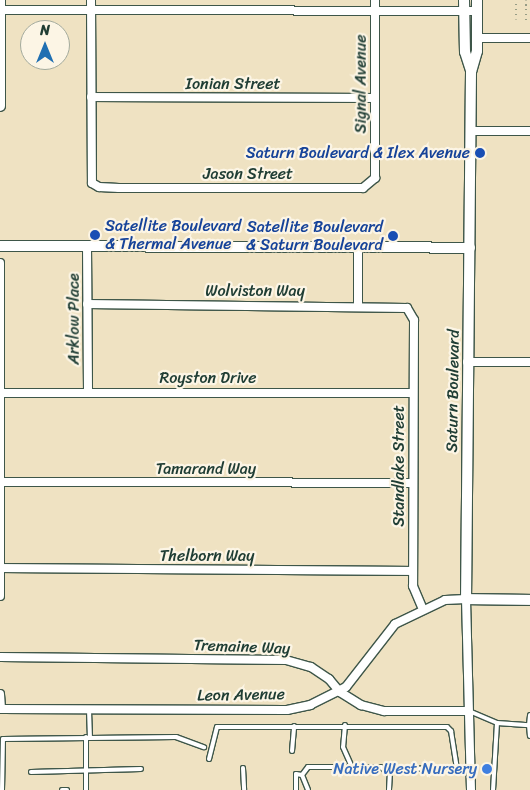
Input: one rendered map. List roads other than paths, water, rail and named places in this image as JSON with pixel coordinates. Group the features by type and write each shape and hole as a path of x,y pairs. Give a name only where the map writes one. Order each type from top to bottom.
{"street":[{"path":"0,0 0,106"},
{"path":"90,97 91,0"},
{"name":"Signal Avenue","path":"375,0 375,168"},
{"name":"Saturn Boulevard","path":"464,0 465,52 471,72"},
{"name":"Saturn Boulevard","path":"471,790 467,711 467,362 471,72 477,38 477,0"},
{"path":"0,10 477,11"},
{"path":"477,38 530,38"},
{"name":"Ionian Street","path":"90,97 375,98"},
{"name":"Jason Street","path":"90,97 90,177 92,183 106,187 363,188 375,178 375,168"},
{"path":"470,131 530,131"},
{"path":"0,246 470,248"},
{"name":"Arklow Place","path":"87,246 88,391"},
{"path":"358,247 358,305"},
{"path":"0,263 2,393 0,596"},
{"name":"Wolviston Way","path":"87,304 403,306 414,320"},
{"name":"Standlake Street","path":"414,320 413,586 423,609"},
{"path":"467,362 530,362"},
{"name":"Royston Drive","path":"2,393 88,391 413,393"},
{"name":"Tamarand Way","path":"0,482 412,483"},
{"name":"Thelborn Way","path":"0,568 413,571"},
{"name":"Leon Avenue","path":"0,710 287,710 310,705 340,692 358,675 395,624 423,609 445,600 530,600"},
{"name":"Tremaine Way","path":"0,658 286,660 312,667 329,679 340,692 361,705 384,711 467,711"},
{"path":"0,694 0,710"}],"lane":[{"path":"86,790 89,710"},
{"path":"467,711 497,724 528,725"},
{"path":"530,716 528,725 530,736"},
{"path":"493,790 497,724"},
{"path":"209,759 218,727 345,725 447,727 451,731 457,768"},
{"path":"345,725 343,748 352,767"},
{"path":"292,751 294,726"},
{"path":"2,790 3,739 176,737 204,747"},
{"path":"302,775 308,767 381,767 388,773"},
{"path":"243,768 244,790"},
{"path":"389,790 388,773 390,769 470,768"},
{"path":"31,772 141,769"},
{"path":"296,790 296,774 302,775"},
{"path":"302,775 308,790"},
{"path":"62,790 67,790"}],"place":[{"name":"Saturn Boulevard & Ilex Avenue","path":"480,153"},
{"name":"Satellite Boulevard & Thermal Avenue","path":"95,235"},
{"name":"Satellite Boulevard & Saturn Boulevard","path":"393,236"},
{"name":"Native West Nursery","path":"487,769"}]}
